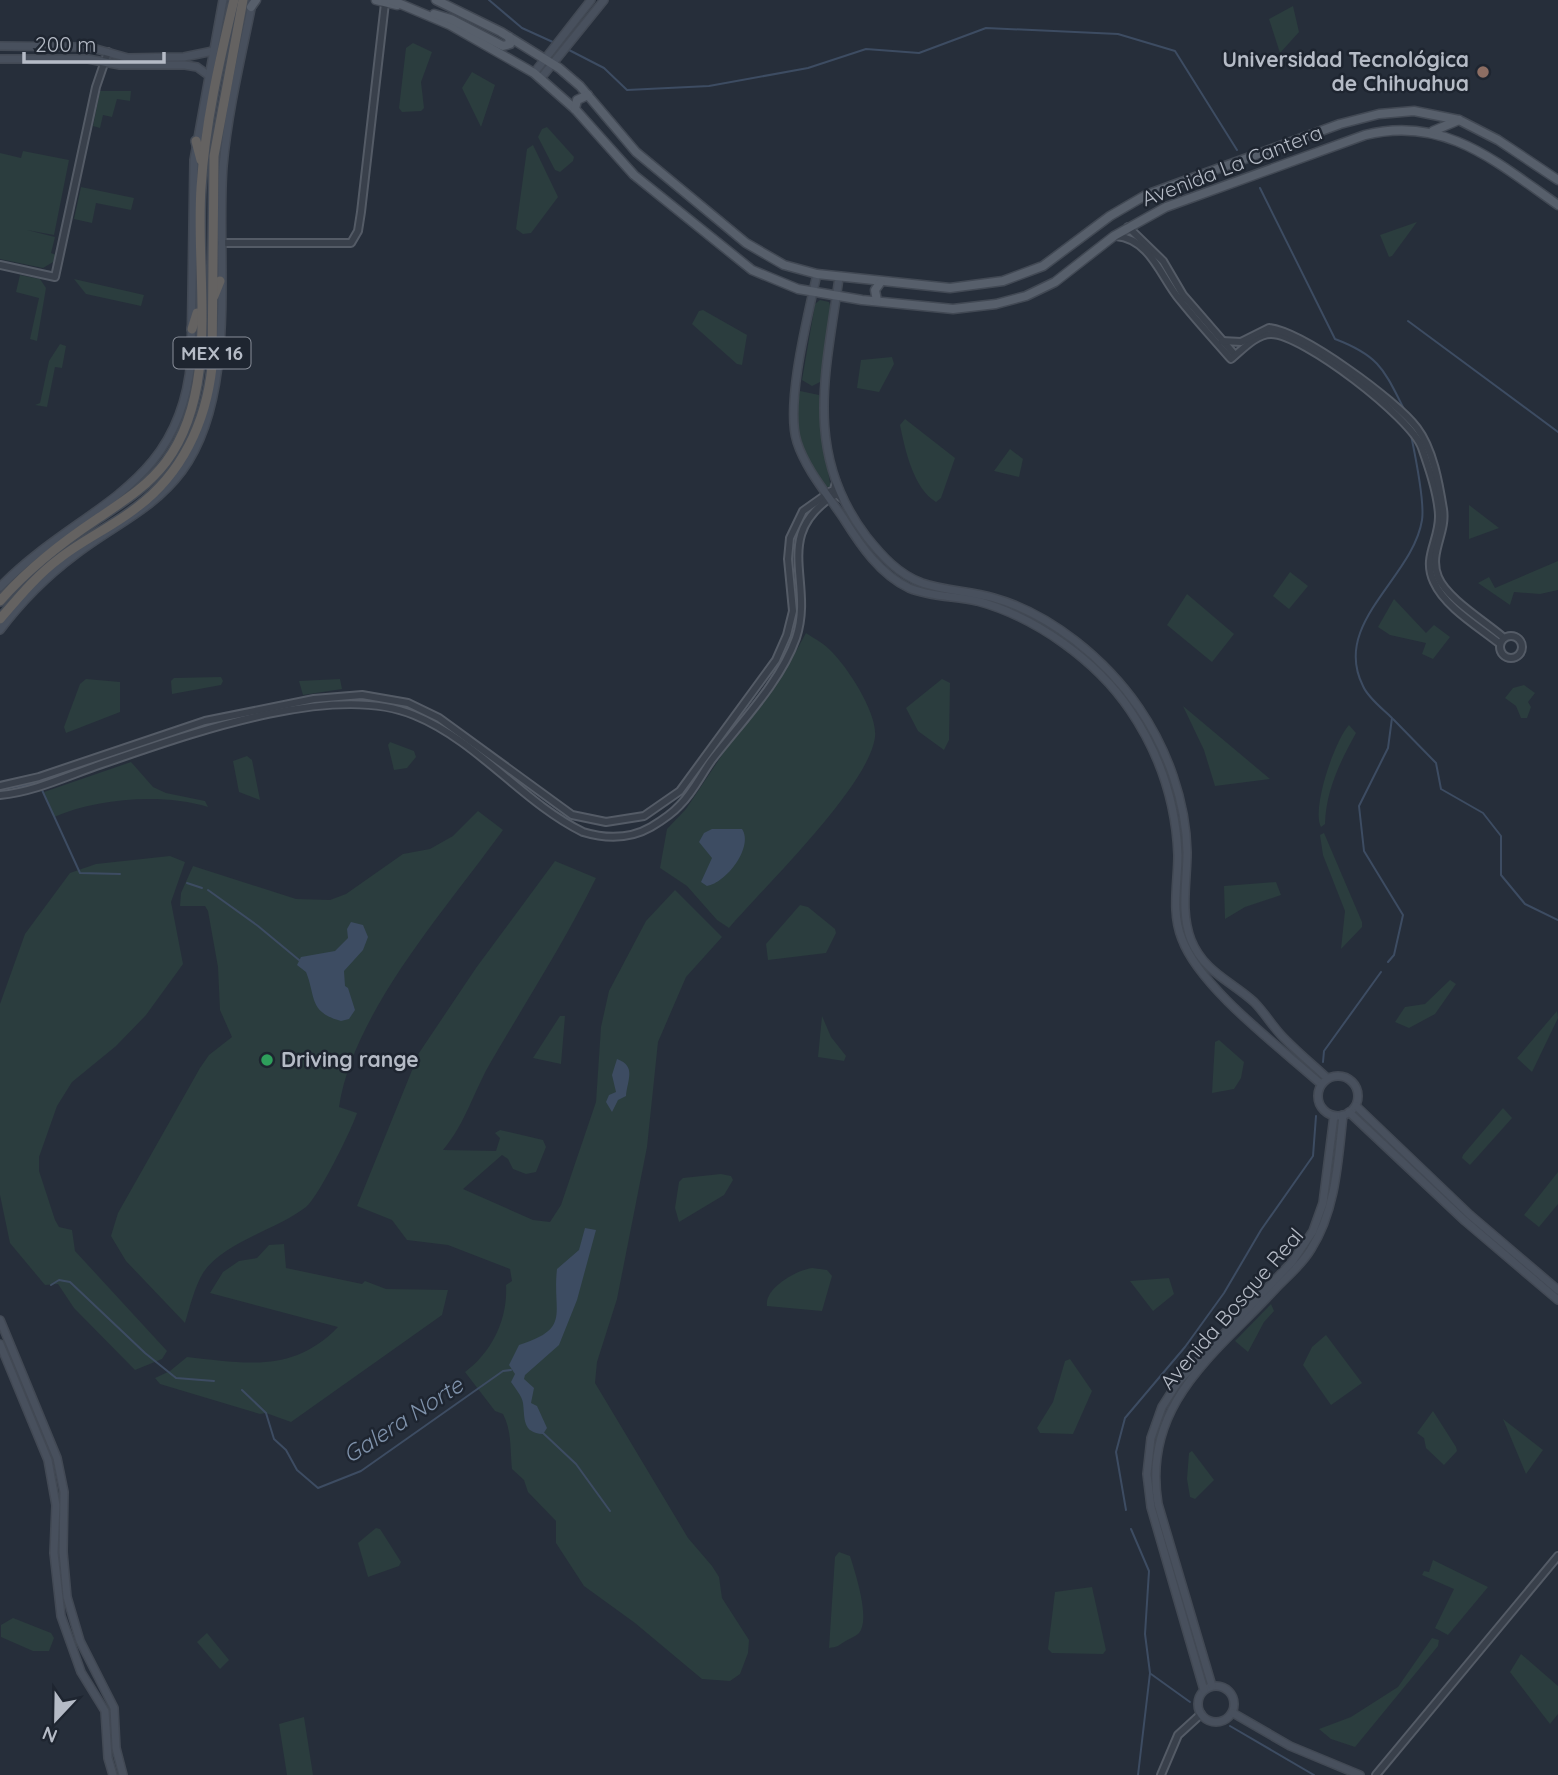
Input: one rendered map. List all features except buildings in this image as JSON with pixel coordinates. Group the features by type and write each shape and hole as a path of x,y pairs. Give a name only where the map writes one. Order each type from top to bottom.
{"highway":[{"name":"MEX 16","path":"0,601 45,556 132,496 167,461 188,424 200,370 202,168 212,95 234,0"},
{"name":"MEX 16","path":"0,619 54,563 150,497 182,458 195,434 208,394 214,156 243,0"},
{"path":"196,141 202,168"},
{"path":"212,301 220,281"},
{"path":"192,330 200,304"}],"main road":[{"path":"0,587 49,542 136,480 159,456 173,434 185,402 192,330 196,141 223,0"},
{"name":"Avenida La Cantera","path":"436,0 554,60 645,159 746,243 784,265 839,278 964,288 1017,277 1057,257 1110,216 1132,203 1311,134 1352,120 1391,112 1425,112 1459,120 1498,140 1558,180"},
{"path":"537,75 546,54 591,0"},
{"path":"537,75 572,40 604,0"},
{"path":"384,1 401,4 424,14 451,19 503,46 510,44 509,37"},
{"path":"0,630 34,591 76,554 158,500 189,461 206,428 217,378 225,152 253,2"},
{"name":"Avenida La Cantera","path":"424,14 485,43 537,75 575,109 634,175 742,263 778,282 813,293 953,309 1016,299 1055,282 1114,236 1166,207 1380,131 1430,131 1476,149 1558,205"},
{"path":"0,46 89,47 128,58 184,61 208,75"},
{"path":"33,46 33,58"},
{"path":"0,59 105,61 120,65 184,61 213,51"},
{"path":"575,109 576,100 588,95"},
{"path":"1430,131 1459,120"},
{"path":"1309,155 1318,144 1311,134"},
{"path":"1241,160 1236,171 1245,178"},
{"path":"1215,169 1224,176 1220,187"},
{"path":"778,282 785,273 784,265"},
{"path":"817,274 793,422 801,453 821,484 824,498 835,505 868,553 902,584 928,594 992,606 1049,635 1103,678 1144,731 1161,767 1174,813 1178,856 1176,915 1182,940 1200,971 1266,1036 1324,1081"},
{"path":"839,278 826,356 822,411 826,443 843,499 872,544 903,574 924,584 1008,603 1068,637 1105,668 1130,696 1151,727 1168,764 1186,838 1186,922 1197,953 1217,976 1260,1009 1324,1081"},
{"path":"877,302 875,290 880,283"},
{"path":"1049,635 1068,637"},
{"path":"1266,1036 1290,1044"},
{"path":"1340,1075 1352,1081 1358,1096 1356,1106 1346,1114 1334,1116 1319,1104 1324,1081 1340,1075"},
{"path":"1356,1106 1470,1215 1558,1290"},
{"path":"1346,1114 1558,1300"},
{"name":"Avenida Bosque Real","path":"1204,1690 1151,1507 1147,1464 1155,1425 1170,1394 1303,1260 1322,1229 1346,1114"},
{"name":"Avenida Bosque Real","path":"1212,1686 1158,1504 1154,1474 1158,1444 1170,1410 1194,1375 1292,1262 1313,1231 1323,1203 1334,1116"},
{"path":"0,1320 57,1458 64,1492 63,1552 66,1597 83,1648 114,1708 116,1748 123,1775"},
{"path":"0,1344 48,1460 56,1505 54,1553 61,1616 81,1672 105,1710 108,1758 113,1775"},
{"path":"1212,1686 1222,1686 1231,1692 1235,1702 1233,1713 1220,1722 1209,1721 1201,1714 1198,1699 1204,1690 1212,1686"},
{"path":"1233,1713 1290,1746 1360,1775"}],"street":[{"path":"221,243 351,243 358,231 361,212 384,1"},
{"path":"0,265 55,277 96,87 108,52"},
{"path":"1128,227 1163,261 1179,290 1233,357 1254,337"},
{"path":"1114,236 1131,241 1158,263 1177,296 1221,343 1236,343 1269,328 1283,332 1322,351 1406,417 1422,436 1442,518 1435,554 1438,578 1448,592 1502,641"},
{"path":"0,786 39,777 189,725 346,694 384,697 429,712 461,732 575,828 598,836 640,832 679,806 790,653 802,612 796,554 798,541 804,526 836,482"},
{"path":"0,795 32,789 215,727 324,705 358,702 402,710 435,724 564,811 595,821 645,816 677,794 767,674 784,644 793,606 788,543 800,516 824,498 836,494 843,499"},
{"path":"824,498 835,505"},
{"path":"1376,1775 1558,1556"},
{"path":"1161,1775 1178,1735 1201,1714"}],"shaded area":[{"path":"1293,6 1299,32 1280,53 1269,19"},
{"path":"413,43 432,52 421,82 424,108 421,111 402,112 399,108 406,48"},
{"path":"472,72 495,85 481,127 462,88"},
{"path":"100,91 131,91 130,101 117,99 112,117 103,115 100,128 93,126"},
{"path":"547,127 574,157 560,172 555,170 538,137 542,129"},
{"path":"533,145 558,197 531,233 523,234 516,229 527,149"},
{"path":"23,151 69,160 54,235 27,230 55,237 51,253 56,255 53,262 43,268 0,259 0,153 21,158"},
{"path":"81,187 134,198 131,210 96,203 92,223 74,219"},
{"path":"1417,222 1392,256 1389,257 1380,235"},
{"path":"20,275 40,279 46,288 37,341 30,339 39,298 16,292"},
{"path":"74,279 144,295 141,306 86,294"},
{"path":"820,300 829,302 831,308 820,382 812,386 802,380 815,304"},
{"path":"703,310 747,335 742,365 737,364 692,324 699,311"},
{"path":"60,344 66,346 62,368 55,367 47,407 35,405 40,403 49,361"},
{"path":"892,357 894,364 879,392 857,388 861,360"},
{"path":"800,391 819,395 831,489 820,479 804,451 796,425"},
{"path":"905,419 955,458 941,498 936,502 921,487 911,467 900,425"},
{"path":"1010,449 1023,459 1019,477 994,471"},
{"path":"1469,505 1499,528 1469,539"},
{"path":"1558,561 1558,590 1540,594 1514,592 1510,605 1478,583 1489,577 1495,588"},
{"path":"1290,572 1308,586 1289,609 1273,596"},
{"path":"1187,594 1234,634 1212,662 1167,625"},
{"path":"1394,599 1426,633 1434,625 1450,637 1433,659 1422,654 1426,643 1390,635 1378,627"},
{"path":"806,633 839,659 853,680 872,716 875,737 868,758 855,782 813,835 729,928 717,920 687,886 660,868 667,829 686,809 734,737 789,664"},
{"path":"221,677 221,685 172,694 171,681 174,678"},
{"path":"86,679 120,682 120,712 66,733 64,727 80,684"},
{"path":"340,679 342,689 303,695 299,681"},
{"path":"942,679 950,683 949,740 944,750 918,731 906,708"},
{"path":"1524,685 1535,693 1528,702 1531,707 1527,718 1521,718 1516,706 1505,698 1513,688"},
{"path":"1183,706 1270,779 1215,786 1204,750"},
{"path":"1349,725 1356,733 1335,777 1325,824 1321,827 1319,806 1326,775 1337,745"},
{"path":"390,742 414,751 416,757 407,768 394,770 388,745"},
{"path":"247,756 252,760 260,800 239,792 233,761"},
{"path":"131,762 153,787 166,793 205,801 208,807 171,800 130,800 90,805 54,817 44,792"},
{"path":"478,811 503,830 405,962 363,1035 348,1071 339,1107 357,1113 326,1178 306,1207 223,1253 212,1262 197,1285 185,1323 126,1261 111,1236 118,1213 200,1068 209,1055 232,1037 220,1010 218,967 208,911 205,906 180,906 181,893 193,866 296,899 330,900 346,894 403,854 430,849 453,836"},
{"path":"1324,833 1362,922 1362,927 1341,949 1345,911 1323,855 1320,835"},
{"path":"170,856 185,862 171,902 183,964 146,1015 116,1046 72,1082 57,1106 39,1157 39,1171 59,1227 72,1230 75,1251 167,1351 162,1359 135,1370 74,1308 58,1284 45,1285 10,1243 0,1195 0,1004 25,934 70,873 96,864"},
{"path":"555,861 596,878 486,1071 458,1129 443,1150 496,1151 500,1138 495,1133 500,1130 543,1140 546,1147 536,1172 526,1174 513,1169 508,1159 502,1155 463,1189 533,1220 550,1222 561,1205 596,1102 601,1027 609,991 646,921 675,890 722,937 686,977 658,1042 647,1147 617,1299 597,1362 595,1383 688,1538 719,1577 722,1598 749,1640 748,1653 740,1674 730,1681 702,1679 635,1623 584,1586 556,1543 556,1521 528,1492 524,1480 512,1469 506,1420 503,1414 495,1411 465,1372 483,1355 496,1334 504,1310 506,1285 512,1281 510,1269 448,1245 407,1240 392,1220 357,1206 419,1053 476,968"},
{"path":"1276,882 1281,895 1245,907 1225,919 1224,886"},
{"path":"800,905 808,907 835,929 836,933 826,953 768,960 766,944"},
{"path":"1450,980 1456,984 1435,1014 1409,1028 1395,1022 1405,1007 1425,1004"},
{"path":"1557,1011 1558,1018 1532,1072 1517,1058"},
{"path":"560,1016 565,1016 561,1064 533,1058"},
{"path":"822,1016 831,1037 846,1056 844,1061 818,1057"},
{"path":"1219,1040 1244,1062 1241,1078 1234,1089 1212,1093 1215,1042"},
{"path":"1503,1108 1512,1118 1470,1165 1462,1158 1463,1155"},
{"path":"1558,1172 1558,1204 1539,1227 1524,1215"},
{"path":"721,1174 731,1176 733,1180 724,1195 679,1222 675,1208 679,1182 683,1178"},
{"path":"284,1244 286,1268 362,1284 365,1281 386,1289 448,1290 442,1315 291,1422 160,1384 155,1378 170,1371 187,1357 248,1363 285,1359 321,1342 338,1327 210,1293 223,1272 239,1261 257,1258 269,1245"},
{"path":"812,1268 827,1270 832,1276 822,1311 767,1306 767,1299 783,1281"},
{"path":"1169,1278 1174,1294 1153,1311 1130,1281"},
{"path":"1271,1304 1274,1311 1264,1322 1248,1352 1235,1341"},
{"path":"1326,1335 1362,1383 1331,1405 1303,1365 1312,1347"},
{"path":"1070,1359 1092,1391 1073,1434 1040,1433 1037,1428 1053,1402 1065,1361"},
{"path":"1433,1411 1457,1451 1444,1465 1426,1448 1424,1438 1417,1433"},
{"path":"1503,1419 1543,1450 1526,1474"},
{"path":"1192,1451 1214,1480 1195,1499 1190,1497 1187,1479 1189,1453"},
{"path":"376,1528 380,1529 401,1562 399,1566 368,1577 358,1543"},
{"path":"839,1552 850,1556 861,1596 863,1618 859,1633 829,1648 835,1557"},
{"path":"1433,1560 1488,1587 1448,1635 1435,1628 1454,1589 1422,1575 1424,1571 1429,1572"},
{"path":"1092,1587 1106,1650 1103,1654 1052,1653 1048,1649 1055,1592"},
{"path":"13,1618 51,1633 54,1638 49,1651 33,1651 1,1637 1,1625"},
{"path":"207,1633 229,1660 220,1669 197,1642"},
{"path":"1432,1638 1439,1640 1438,1646 1355,1747 1331,1739 1319,1729 1351,1717 1398,1687"},
{"path":"1521,1654 1558,1686 1558,1714 1550,1724 1510,1672"},
{"path":"304,1717 313,1775 287,1775 279,1724"}],"water":[{"path":"712,829 742,829 745,836 741,854 730,871 707,886 701,882 712,858 699,842 704,833"},
{"path":"351,922 363,925 368,937 363,950 344,971 345,986 355,1010 349,1019 341,1021 318,1008 306,972 297,965 301,957 335,951 348,938 347,929"},
{"path":"617,1059 627,1066 629,1074 626,1096 618,1100 612,1112 606,1102 609,1095 616,1092 612,1075"},
{"path":"585,1228 596,1230 577,1300 559,1345 525,1375 524,1379 534,1388 531,1403 537,1406 547,1428 543,1434 536,1433 526,1424 522,1400 511,1382 515,1374 509,1365 519,1345 536,1339 553,1325 557,1308 557,1269 579,1250"}],"waterway":[{"path":"489,0 522,28 555,43"},
{"path":"569,50 604,68 627,90 709,86 808,68 866,49 919,53 986,28 1118,34 1175,51 1237,150"},
{"path":"1260,188 1335,339 1362,352 1379,366 1405,411"},
{"path":"1408,321 1558,432"},
{"path":"1388,962 1394,955 1403,915 1364,851 1359,806 1388,748 1392,718 1365,690 1356,663 1357,642 1365,621 1416,541 1422,520 1421,490 1411,435"},
{"path":"1393,719 1436,763 1441,789 1483,813 1501,836 1501,875 1525,904 1558,920"},
{"path":"0,789 39,783"},
{"path":"42,790 80,873 120,874"},
{"path":"187,883 202,888"},
{"path":"208,890 299,960"},
{"path":"1323,1062 1324,1051 1381,972"},
{"path":"1126,1510 1116,1452 1125,1418 1185,1347 1224,1293 1261,1230 1313,1156 1316,1116"},
{"name":"Galera Norte","path":"51,1285 59,1280 70,1282 145,1353 176,1378 214,1381"},
{"name":"Galera Norte","path":"242,1390 266,1413 274,1439 286,1450 297,1470 318,1488 361,1471 503,1371 511,1370"},
{"name":"Galera Norte","path":"542,1432 576,1464 610,1511"},
{"path":"1131,1529 1149,1571 1145,1634 1150,1673 1138,1775"},
{"path":"1151,1674 1190,1702"},
{"path":"1230,1726 1314,1775"}],"place":[{"name":"Universidad Tecnológica de Chihuahua","path":"1483,72"},
{"name":"Driving range","path":"267,1060"}]}
